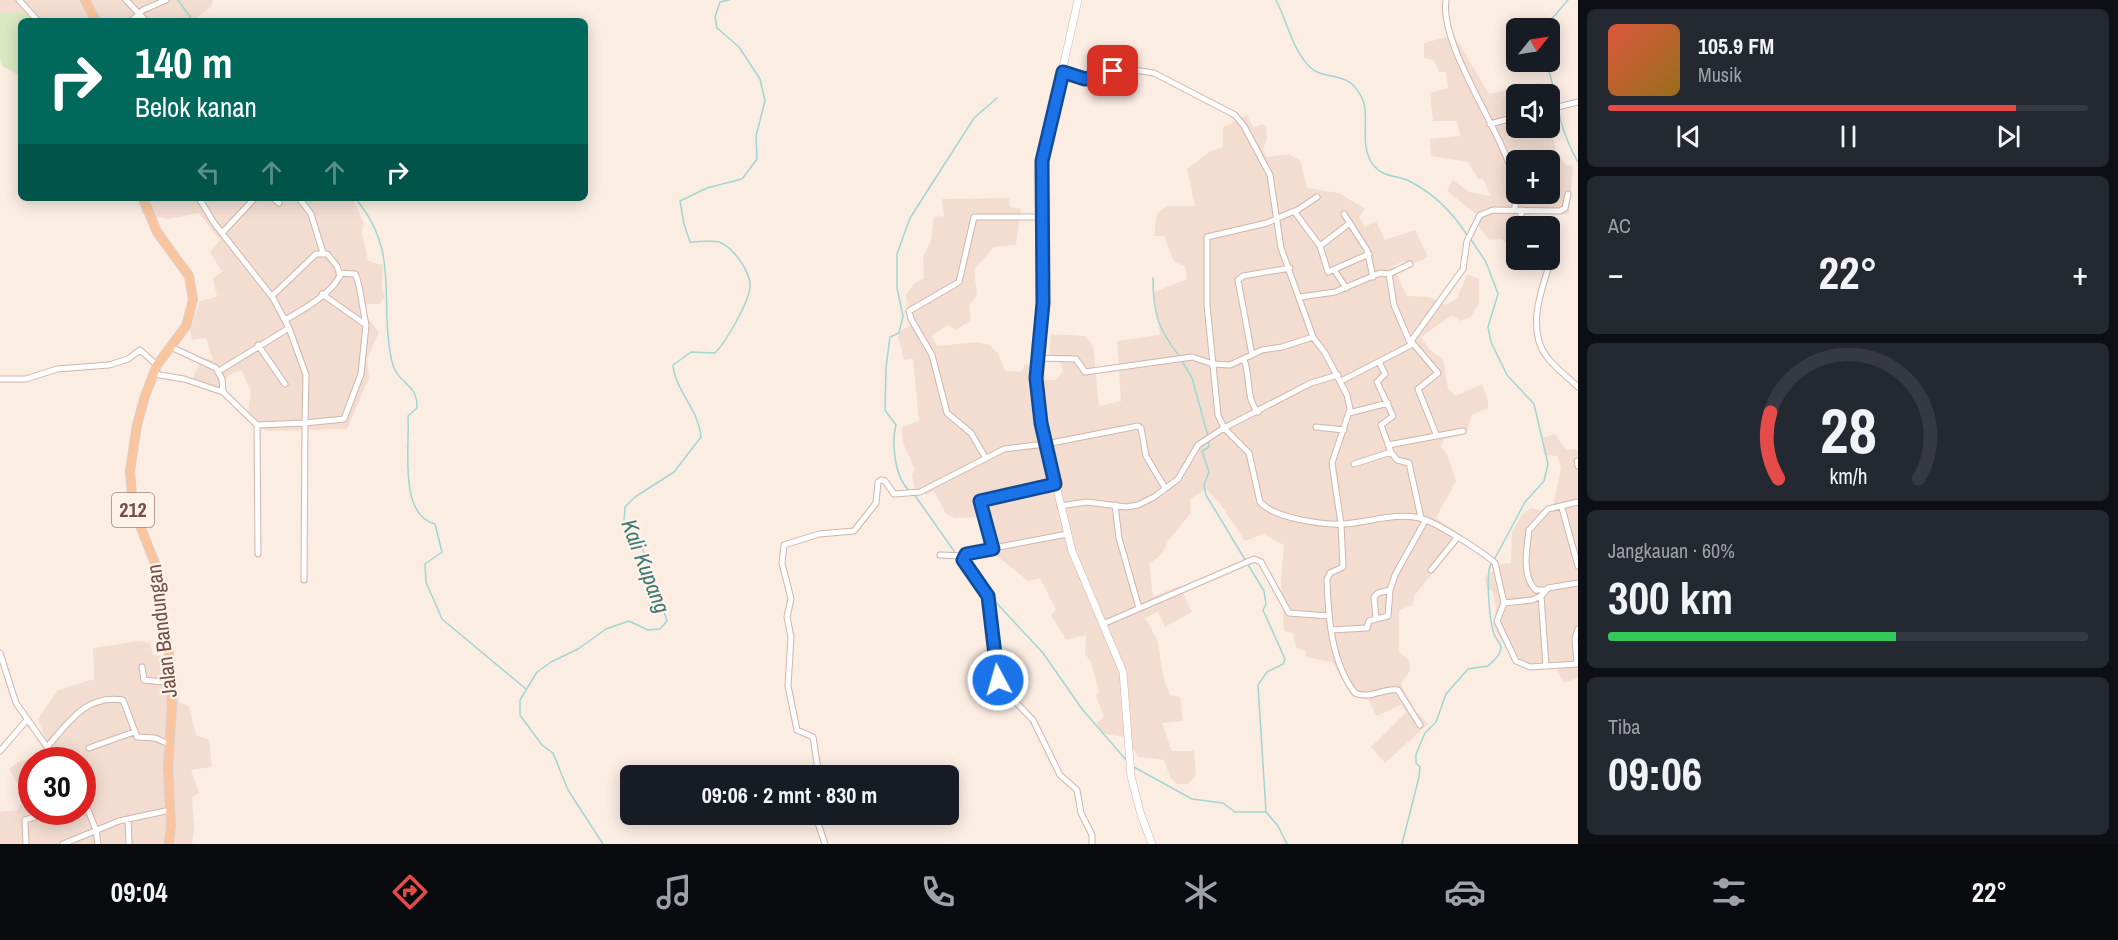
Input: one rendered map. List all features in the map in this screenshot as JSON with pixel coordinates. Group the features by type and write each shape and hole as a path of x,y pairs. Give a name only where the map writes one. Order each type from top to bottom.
{"main road":[{"path":"85,0 94,18"},
{"name":"Jalan Bandungan","path":"144,201 153,224 183,265 193,288 191,314 182,334 156,369 137,425 130,471 130,495 134,513 156,566 171,683 169,844"}],"street":[{"path":"19,0 35,18"},
{"path":"126,0 143,18"},
{"path":"134,18 139,13 166,0"},
{"path":"1078,0 1042,161 1044,268 1036,387 1046,444 1067,534 1077,564 1123,672 1131,776 1141,815 1152,844"},
{"path":"1446,0 1447,28 1490,124 1502,145 1514,178 1515,210"},
{"path":"1063,72 1079,80 1127,69 1154,73 1235,115 1268,169 1281,248 1313,337 1338,375 1347,395 1349,413 1332,463 1341,524 1343,567 1328,576 1328,616 1343,674 1355,693 1369,696 1393,689 1398,690 1420,725"},
{"path":"1560,106 1578,102"},
{"path":"1490,124 1506,120"},
{"path":"1341,381 1408,348 1463,269 1467,241 1480,215 1486,211 1563,210 1568,194"},
{"path":"1317,197 1296,211 1291,211 1276,220 1207,237 1207,305 1218,415 1224,428 1249,453 1262,505 1296,519 1341,524 1423,520 1457,538 1495,563 1504,603 1497,621 1512,657 1530,667 1578,664 1575,639 1578,629"},
{"path":"201,201 222,233 272,296 289,328 306,375 304,580"},
{"path":"222,233 251,201"},
{"path":"285,320 307,308 339,279 339,273 332,258 323,253 311,214 301,201"},
{"path":"1521,216 1522,210"},
{"path":"1296,211 1320,246 1328,272 1335,271 1369,254"},
{"path":"1344,214 1369,254 1373,277"},
{"path":"985,457 971,433 947,413 932,354 911,319 909,310 959,282 974,217 1043,217"},
{"path":"1320,246 1350,224"},
{"path":"272,296 313,256 323,253"},
{"path":"1300,297 1346,288 1386,272 1389,274 1410,264"},
{"path":"1252,356 1238,280 1243,276 1290,268"},
{"path":"1548,270 1535,322 1537,334 1546,356 1578,387"},
{"path":"1335,271 1346,288"},
{"path":"257,425 332,422 345,419 361,374 366,326 360,306 358,278 355,274 339,273"},
{"path":"1389,274 1394,305 1411,341 1438,373 1418,389 1436,434"},
{"path":"322,294 366,326"},
{"path":"219,371 289,328"},
{"path":"1038,358 1076,359 1085,372 1192,357 1213,364 1230,365 1262,350 1313,337"},
{"path":"258,345 285,384"},
{"path":"171,347 219,371"},
{"path":"0,379 26,379 57,369 110,365 128,359 140,350 156,369 223,392 257,425 258,554"},
{"path":"1244,360 1248,370 1250,398 1258,412"},
{"path":"1332,630 1367,628 1369,621 1388,616 1390,590 1395,575 1423,520 1410,465 1407,461 1395,459 1381,425 1393,416 1377,382 1385,374 1379,362"},
{"path":"219,371 223,392"},
{"path":"1060,506 1087,502 1126,507 1138,505 1178,479 1198,445 1224,428 1316,381 1338,375"},
{"path":"1349,413 1388,403"},
{"path":"817,765 813,737 797,730 789,701 788,664 791,637 787,618 792,599 782,563 783,548 819,534 854,531 876,503 878,482 881,480 885,481 894,494 920,492 1004,449 1046,444 1140,426 1146,456 1165,488"},
{"path":"1316,427 1344,430"},
{"path":"1388,445 1436,434 1463,431"},
{"path":"1354,464 1391,452"},
{"path":"993,549 980,501 1055,484"},
{"path":"1578,502 1562,508 1548,509 1529,530 1527,565 1530,579 1536,590 1578,583"},
{"path":"1115,505 1119,538 1139,608"},
{"path":"1562,508 1578,566"},
{"path":"940,555 964,556 973,552 1067,534"},
{"path":"1431,570 1457,538"},
{"path":"964,556 965,564 984,587 988,596 998,680 1009,698 1038,728 1060,775 1077,790 1081,813 1092,835 1092,844"},
{"path":"1103,624 1254,558 1261,562 1288,613 1328,616"},
{"path":"1376,619 1374,597 1378,593 1390,590"},
{"path":"1545,590 1541,596 1546,666"},
{"path":"1504,603 1518,603 1541,596"},
{"path":"0,653 16,703 26,721 47,747 69,720 85,706 102,700 123,700 138,738 154,738 169,744"},
{"path":"142,667 144,680 171,683"},
{"path":"0,751 26,721"},
{"path":"92,747 134,732"},
{"path":"63,844 128,819 170,810"},
{"path":"128,819 129,844"},
{"path":"26,825 26,844"},
{"path":"94,825 98,844"},
{"path":"819,825 825,844"},
{"path":"82,836 83,844"}],"shaded area":[{"path":"0,0 213,0 212,6 198,18 30,18 0,11"},
{"path":"1454,35 1489,94 1506,90 1506,138 1553,138 1556,150 1506,150 1506,204 1560,204 1560,157 1566,165 1573,166 1569,214 1506,216 1506,242 1501,239 1489,240 1478,225 1477,215 1447,191 1453,180 1469,192 1491,196 1483,179 1478,179 1468,162 1431,156 1430,139 1460,136 1457,121 1433,121 1430,93 1448,88 1446,72 1439,72 1434,60 1424,58 1424,43"},
{"path":"1247,115 1253,128 1261,124 1266,126 1267,139 1263,149 1267,157 1289,154 1300,160 1307,188 1339,193 1365,209 1359,217 1365,227 1376,221 1385,240 1415,230 1428,257 1412,264 1404,261 1393,266 1407,296 1429,297 1446,305 1457,298 1467,274 1479,279 1479,302 1471,317 1460,321 1452,315 1421,337 1430,350 1443,359 1448,388 1455,396 1482,384 1488,408 1472,415 1466,434 1444,439 1441,447 1447,454 1456,481 1436,518 1463,536 1414,596 1413,605 1399,610 1399,652 1409,660 1410,671 1401,684 1415,710 1428,724 1385,763 1371,747 1406,712 1401,705 1376,716 1369,700 1352,696 1332,662 1306,657 1306,651 1296,648 1293,633 1284,631 1281,579 1284,545 1263,534 1245,541 1219,502 1206,489 1190,499 1191,513 1168,541 1161,555 1149,564 1153,597 1179,586 1192,612 1165,627 1158,612 1145,618 1157,639 1164,679 1170,695 1180,697 1183,721 1162,723 1172,751 1194,751 1196,775 1188,784 1176,784 1170,777 1164,760 1139,757 1124,737 1105,734 1100,729 1097,723 1104,717 1096,696 1099,692 1091,662 1085,654 1086,635 1066,640 1051,615 1056,610 1040,578 1028,581 991,551 979,517 955,518 946,514 934,491 926,495 914,487 912,474 915,470 903,443 902,427 919,421 913,359 904,360 898,336 902,330 910,326 905,310 908,306 906,295 914,284 924,278 923,257 931,241 934,217 944,216 942,199 1009,198 1010,207 1021,209 1016,245 994,247 974,270 977,295 969,305 971,320 956,330 948,325 931,336 937,346 976,342 990,345 998,354 1005,371 1021,372 1025,364 1044,368 1046,380 1056,380 1063,371 1059,357 1049,354 1051,334 1086,336 1093,346 1099,406 1121,401 1117,341 1160,335 1154,292 1187,279 1185,266 1174,262 1164,236 1154,236 1157,213 1168,206 1195,206 1187,169 1209,152 1223,147 1223,127"},
{"path":"139,201 353,201 364,223 362,233 368,261 383,265 382,290 385,296 380,304 367,304 365,315 379,332 367,359 369,378 347,429 267,431 247,421 251,391 241,370 228,376 217,394 190,384 202,358 213,360 206,338 192,340 190,330 200,301 217,297 213,278 222,272 210,252 220,240 199,213 168,219 142,214"},
{"path":"1555,434 1566,450 1578,449 1578,678 1564,683 1556,669 1530,668 1515,663 1493,626 1496,608 1493,592 1488,589 1484,578 1501,564 1511,563 1512,531 1522,515 1531,508 1552,512 1561,467 1557,456 1544,455 1543,438"},
{"path":"139,641 150,643 153,655 175,659 179,702 189,706 196,735 209,740 212,767 191,770 199,793 192,797 194,830 192,844 0,844 0,812 18,808 18,825 96,825 96,747 44,747 47,741 38,719 58,690 94,679 93,648"},
{"path":"18,762 18,785 9,769"}],"green space":[{"path":"0,11 7,14 21,11 29,18 18,18 18,74 2,66"}],"waterway":[{"path":"178,0 191,18"},
{"name":"Kali Kupang","path":"603,844 568,790 553,753 542,745 520,715 520,700 537,672 551,662 578,649 606,629 629,621 648,630 660,629 667,621 643,550 624,521 625,507 635,497 674,472 701,437 696,418 678,383 673,365 691,352 715,353 736,322 749,294 748,274 730,249 716,241 690,242 680,201 707,188 742,179 757,159 756,136 765,101 760,79 739,47 717,28 715,17 720,2 729,0"},
{"path":"1276,0 1299,54 1311,68 1349,82 1361,96 1365,112 1366,149 1374,166 1382,173 1406,180 1427,192 1456,219 1467,235"},
{"path":"1553,18 1568,0"},
{"path":"1549,72 1566,136 1578,162"},
{"path":"910,491 901,478 895,460 896,425 885,410 886,367 890,337 899,333 903,316 897,288 897,254 910,218 974,118 997,98"},
{"path":"357,201 370,218 379,238 384,258 388,340 392,362 398,375 411,388 416,400 417,408 408,416 408,478 415,507 423,518 435,524 442,552 425,564 426,582 442,619 526,689"},
{"path":"1470,238 1486,262 1498,294 1488,327 1491,342 1507,375 1534,404 1548,464 1544,481 1525,502 1494,560"},
{"path":"1153,278 1158,320 1166,338 1180,357"},
{"path":"1182,361 1192,378 1208,436"},
{"path":"1208,440 1209,447 1202,451 1209,472 1204,485 1206,495 1264,591 1266,604 1263,610 1285,659 1283,664 1267,672 1258,685 1266,812"},
{"path":"914,494 956,554"},
{"path":"1402,844 1419,777 1420,767 1416,763 1416,754 1425,733 1436,722 1446,694 1468,669 1488,666 1501,650 1492,628 1488,588 1491,564"},
{"path":"991,597 1043,653 1082,709 1127,761"},
{"path":"1132,766 1192,799 1223,803 1235,812 1266,812 1278,826 1287,844"}],"route":[{"path":"998,680 988,596 984,587 963,560 966,554 993,549 983,519 980,501 1055,484 1041,423 1036,387 1042,327 1044,256 1042,161 1063,72 1079,80 1113,71"}]}
